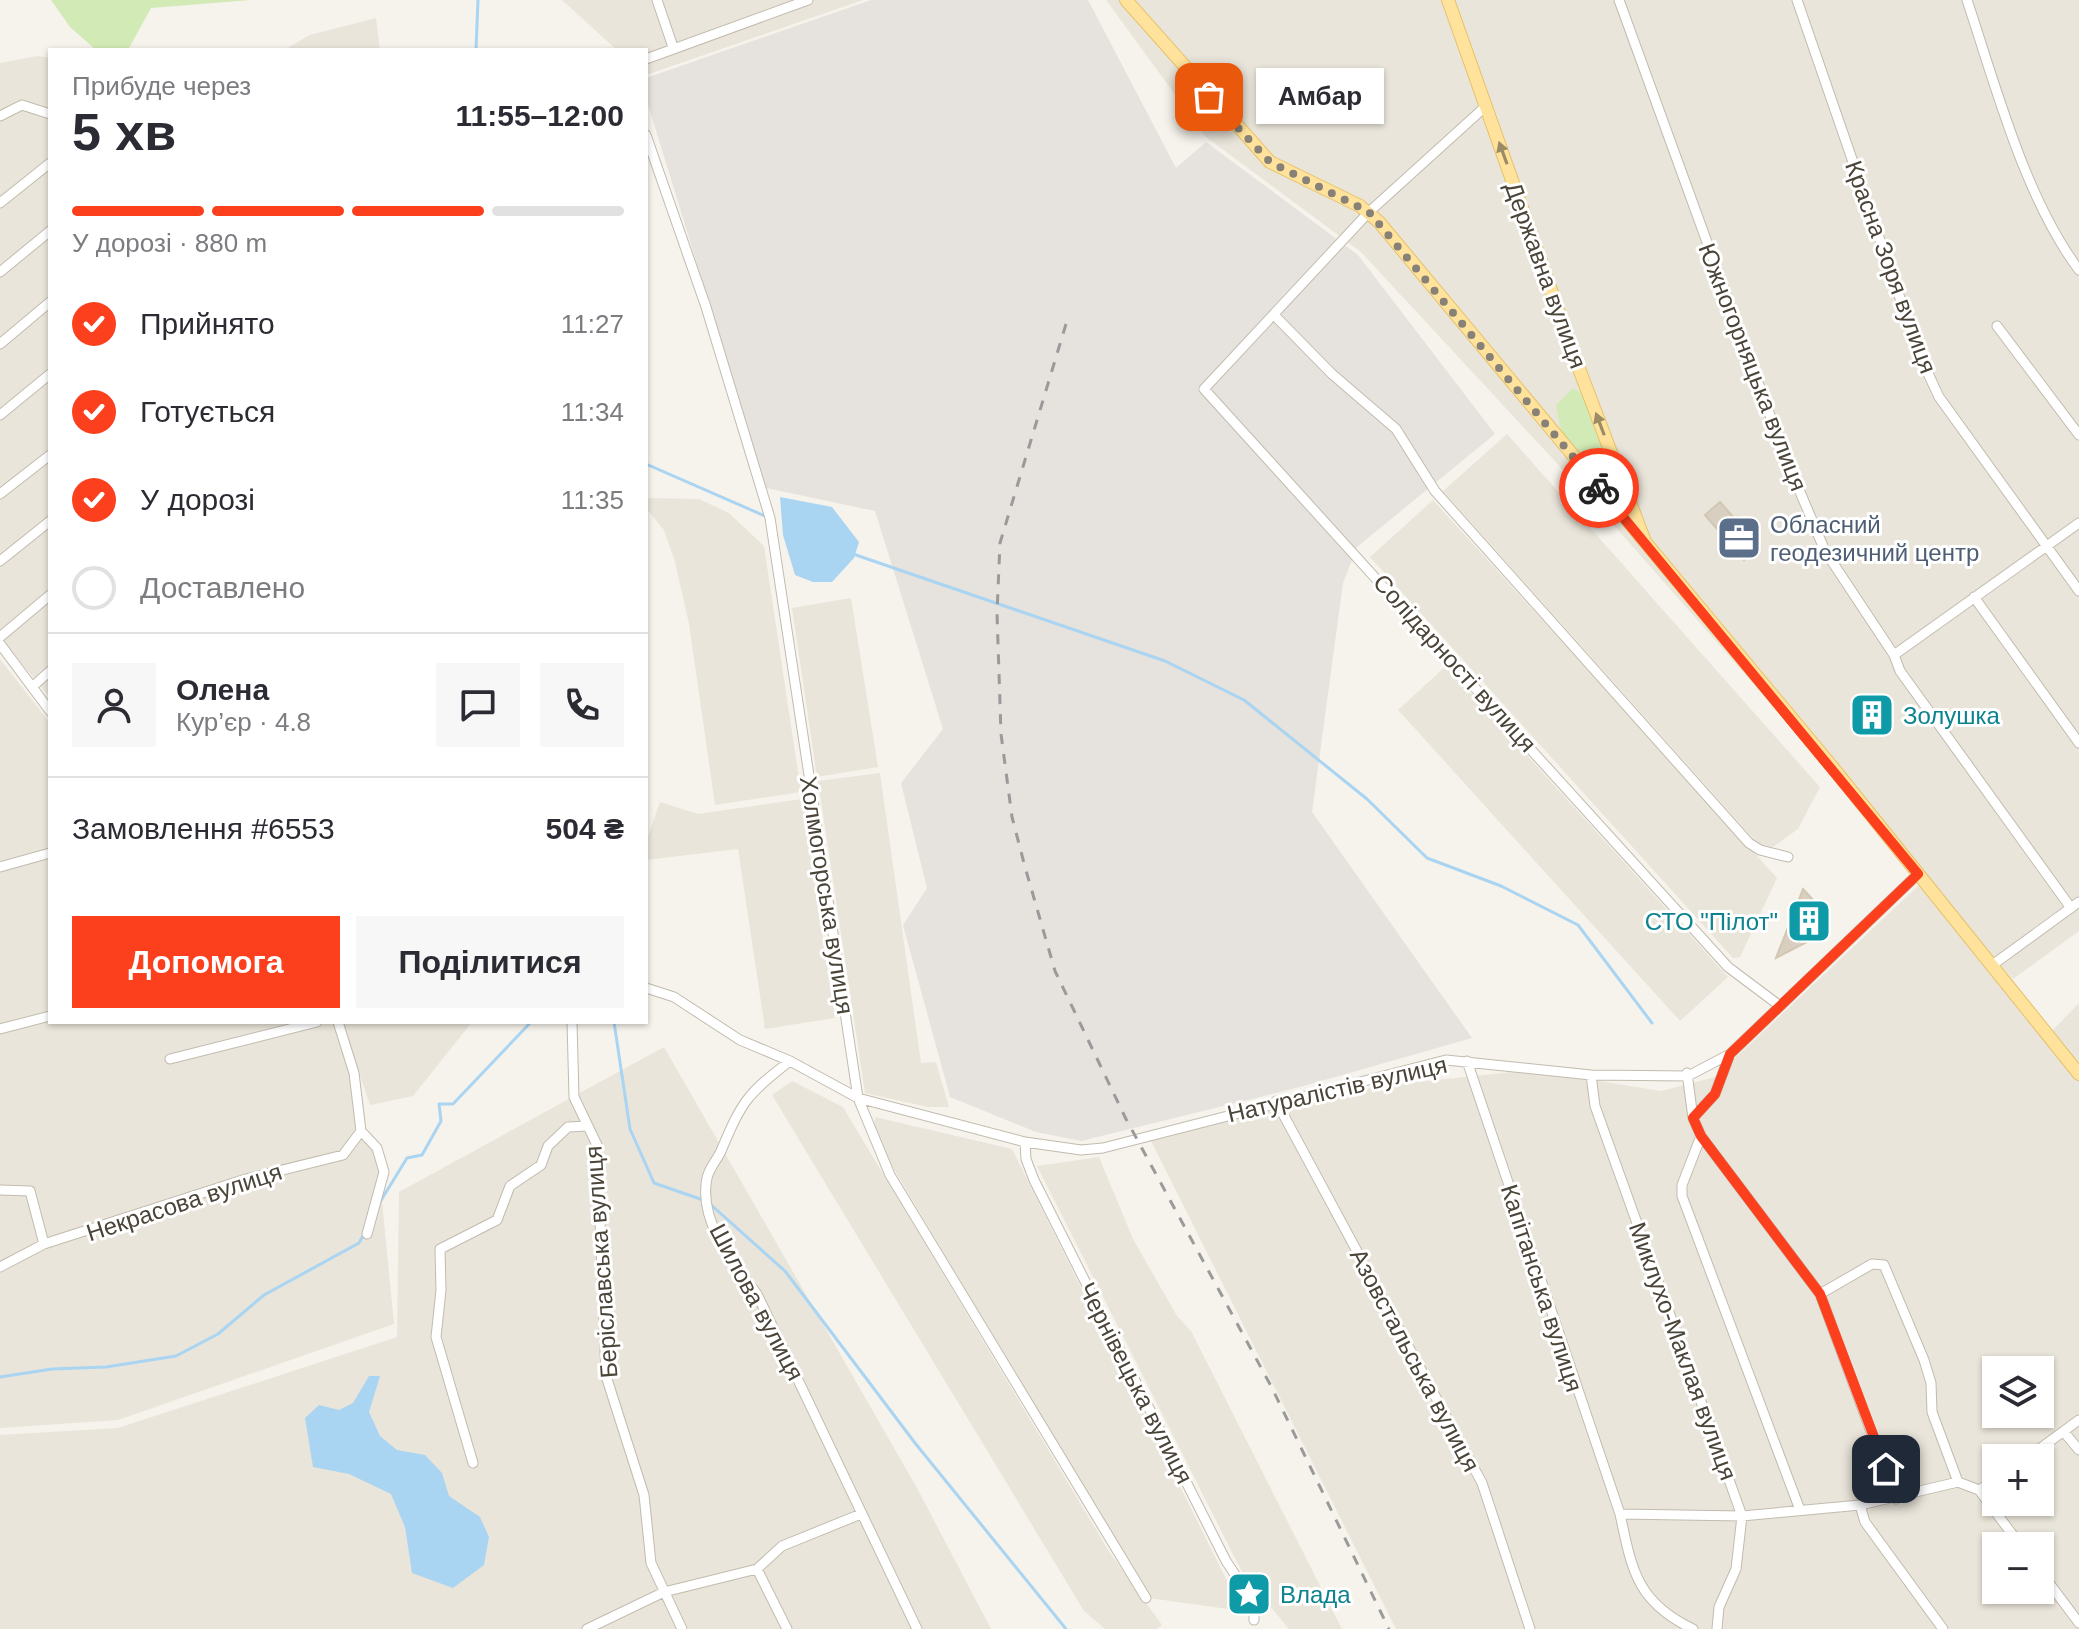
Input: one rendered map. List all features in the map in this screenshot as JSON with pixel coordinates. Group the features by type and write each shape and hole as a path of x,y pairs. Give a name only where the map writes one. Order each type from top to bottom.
{"main road":[{"path":"1126,0 1270,162 1369,212 1918,874 2079,1074"},
{"name":"Державна вулиця","path":"1448,0 1573,353 1648,549"}],"street":[{"path":"657,0 673,47"},
{"path":"648,58 808,0"},
{"name":"Южногорняцька вулиця","path":"1619,0 1784,454 1825,551 1894,655 1900,671 2075,905"},
{"name":"Красна Зоря вулиця","path":"1797,0 1920,356 1939,397 2079,591"},
{"path":"1967,0 2054,238 2079,270"},
{"path":"0,116 22,105 48,113"},
{"name":"Солідарності вулиця","path":"1486,106 1369,212 1204,389 1728,967 1780,1006"},
{"name":"Холмогорська вулиця","path":"648,141 706,307 770,518 858,1098 890,1175 1146,1598"},
{"path":"0,203 48,165"},
{"path":"0,272 48,233"},
{"path":"0,344 48,304"},
{"path":"1275,316 1332,374 1396,429 1435,491 1749,843 1760,850 1788,857"},
{"path":"1997,326 2079,435"},
{"path":"0,415 48,376"},
{"path":"0,494 48,457"},
{"path":"0,561 48,523"},
{"path":"1894,655 2079,523"},
{"path":"0,637 48,597"},
{"path":"1974,597 2079,743"},
{"path":"0,644 48,708"},
{"path":"32,687 48,673"},
{"path":"0,867 48,854"},
{"name":"Натуралістів вулиця","path":"648,989 674,997 740,1040 790,1061 858,1098 1025,1142 1081,1150 1103,1148 1276,1101 1446,1060 1591,1075 1687,1073 1711,1067 1730,1054 1918,874"},
{"path":"1991,966 2075,905"},
{"path":"0,1029 48,1017"},
{"path":"170,1059 309,1024"},
{"path":"339,1024 354,1073 361,1131 377,1148 384,1172 367,1234"},
{"name":"Беріславська вулиця","path":"572,1024 574,1097 597,1145 606,1376 644,1495 651,1563 682,1629"},
{"path":"1693,1118 1715,1094 1730,1054"},
{"name":"Шилова вулиця","path":"790,1061 754,1089 734,1115 707,1177 708,1202 715,1230 729,1258 757,1294 917,1629"},
{"name":"Капітанська вулиця","path":"1467,1061 1620,1514 1639,1586 1669,1617 1693,1629"},
{"path":"1687,1073 1693,1118 1701,1136 1820,1294 1896,1499"},
{"name":"Миклухо-Маклая вулиця","path":"1591,1075 1595,1106 1742,1516 1736,1569 1719,1607 1717,1629"},
{"name":"Азовстальська вулиця","path":"1276,1101 1482,1483 1530,1629"},
{"path":"473,1463 436,1337 441,1290 440,1249 497,1220 510,1186 541,1165 548,1146 568,1127 588,1126"},
{"name":"Некрасова вулиця","path":"0,1267 44,1244 246,1179 343,1155 361,1131"},
{"path":"1701,1136 1682,1185 1682,1196 1800,1510"},
{"name":"Чернівецька вулиця","path":"1025,1142 1026,1159 1034,1180 1226,1561 1254,1603 1254,1620"},
{"path":"0,1190 30,1191 44,1244"},
{"path":"1820,1294 1872,1264 1884,1265 1890,1272 1924,1360 1931,1383 1932,1412 1958,1482"},
{"path":"2047,1444 2079,1420"},
{"path":"2064,1432 2079,1450"},
{"path":"1620,1514 1742,1516 1860,1505 1958,1482 1979,1490 2010,1532"},
{"path":"1860,1505 1865,1522 1943,1629"},
{"path":"587,1629 664,1592 757,1569 782,1546 861,1514"},
{"path":"757,1569 787,1629"},
{"path":"2054,1590 2079,1623"}],"shaded area":[{"path":"562,0 863,0 648,74 648,48 615,48"},
{"path":"871,0 1088,0 1176,168 1206,142 1358,255 1495,434 1357,547 1343,583 1312,812 1472,1038 1300,1087 1081,1141 1036,1132 950,1097 903,925 927,888 901,783 943,729 875,511 766,488 648,104 648,77"},
{"path":"1106,0 2079,0 2079,931 2013,979 1604,514 1361,252 1206,137"},
{"path":"376,18 380,48 287,48 310,35"},
{"path":"37,56 48,58 48,696 0,637 0,63"},
{"path":"1507,434 1820,787 1798,829 1773,847 1760,846 1443,491"},
{"path":"648,498 699,499 729,513 764,546 801,792 715,805 689,624 675,562 664,530 648,510"},
{"path":"1433,500 1777,878 1740,957 1733,958 1370,557"},
{"path":"851,598 878,767 817,777 792,608"},
{"path":"0,659 48,720 48,1024 334,1024 379,1170 394,1324 118,1420 0,1428"},
{"path":"1446,666 1728,977 1680,1021 1398,710"},
{"path":"880,773 921,1063 936,1062 949,1107 928,1107 865,1093 818,781"},
{"path":"802,799 835,1018 765,1029 738,849 648,860 648,836 660,802 698,814"},
{"path":"1919,885 2047,1036 2079,1003 2079,1629 1396,1629 1151,1141 1283,1105 1380,1086 1531,1070 1661,1091 1715,1077"},
{"path":"343,1024 470,1024 413,1096 370,1105"},
{"path":"664,1047 917,1488 991,1629 0,1629 0,1435 118,1428 397,1337 399,1192"},
{"path":"792,1081 843,1107 1110,1553 1162,1625 1157,1629 1105,1629 1084,1611 772,1095"},
{"path":"875,1117 1012,1149 1242,1611 1149,1598 891,1164 874,1131"},
{"path":"1099,1157 1133,1239 1177,1316 1191,1331 1342,1629 1289,1629 1242,1572 1037,1166"}],"green space":[{"path":"51,0 251,0 151,8 129,48 94,48 70,27"},
{"path":"1573,388 1581,393 1604,454 1598,465 1590,464 1561,431 1556,405"}],"water":[{"path":"780,497 832,507 859,542 854,558 832,582 813,582 795,575 783,535"},
{"path":"369,1376 380,1376 369,1412 380,1436 397,1450 425,1455 442,1473 449,1496 480,1517 489,1537 484,1565 453,1588 412,1573 405,1527 391,1494 349,1474 313,1467 305,1418 319,1405 339,1410 353,1403"}],"building":[{"name":"Обласний геодезичний центр","path":"1720,502 1736,520 1738,517 1760,546 1744,560 1705,515"},
{"name":"Золушка","path":"1875,706 1884,719 1866,732 1856,719"},
{"name":"СТО \"Пілот\"","path":"1803,889 1826,914 1828,924 1815,938 1776,958"}],"waterway":[{"path":"476,48 478,0"},
{"path":"648,465 765,516"},
{"path":"853,554 1165,661 1244,700 1367,799 1427,858 1501,886 1578,925 1652,1023"},
{"path":"380,1202 407,1158 422,1155 441,1121 439,1104 453,1104 529,1024"},
{"path":"614,1024 630,1129 654,1183 703,1200"},
{"path":"710,1204 785,1271 915,1443 1066,1629"},
{"path":"0,1377 52,1369 106,1367 176,1356 218,1334 264,1295 359,1243 364,1234"}],"railway":[{"path":"1066,324 1000,543 997,613 1001,734 1012,817 1055,971 1126,1119 1271,1386 1389,1629"}],"way so far":[{"path":"1209,97 1270,162 1360,206 1379,222 1599,488"}],"place":[{"name":"Амбар","path":"1209,97"},
{"name":"Обласний геодезичний центр","path":"1739,538"},
{"name":"Золушка","path":"1872,715"},
{"name":"СТО \"Пілот\"","path":"1809,921"},
{"name":"Влада","path":"1249,1594"}],"route":[{"path":"1599,488 1918,874 1730,1054 1715,1094 1693,1118 1701,1136 1820,1294 1886,1469"}]}
